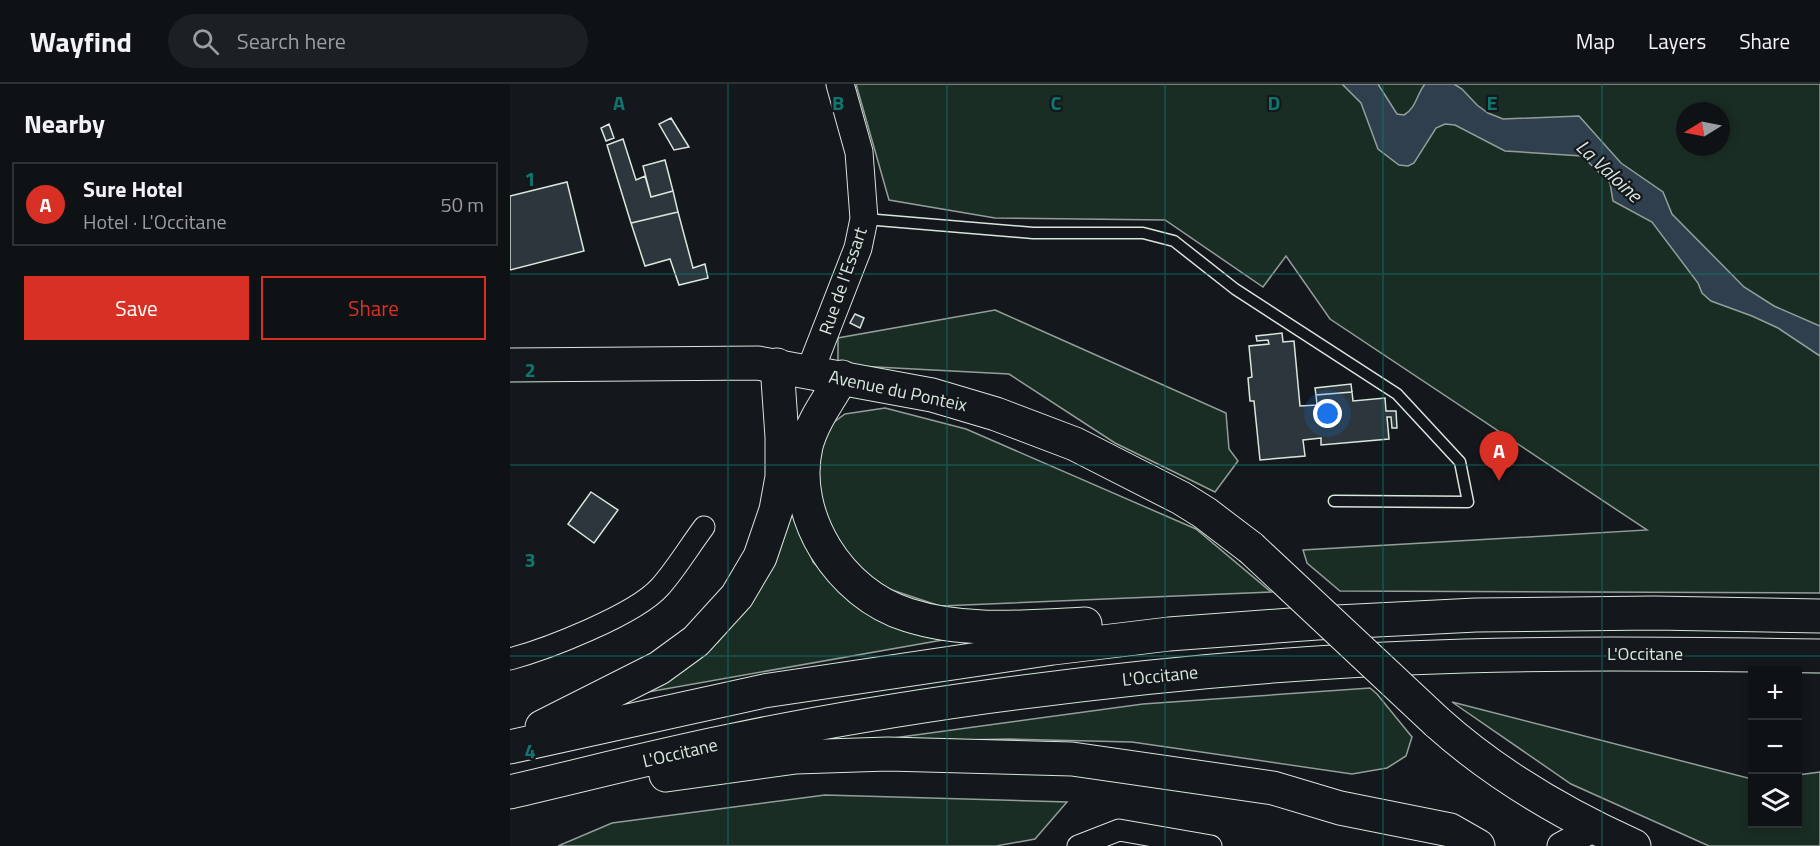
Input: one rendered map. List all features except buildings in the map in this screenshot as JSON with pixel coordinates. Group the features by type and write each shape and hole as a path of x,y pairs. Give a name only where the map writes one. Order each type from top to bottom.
{"main road":[{"name":"Avenue du Ponteix","path":"510,365 712,362 777,365 932,396 996,414 1076,444 1181,498 1205,513 1251,549 1437,722 1477,756 1536,795 1594,828"},
{"path":"510,745 659,668 696,641 737,596 760,557 776,510 782,477 777,365"},
{"path":"842,377 817,417 807,445 802,469 806,501 816,531 829,555 843,573 862,591 884,605 907,615 938,622 975,627 1026,627 1120,622 1169,634"},
{"path":"510,745 764,691 1053,648 1169,634 1486,614 1654,613 1820,616"},
{"name":"L'Occitane","path":"510,792 729,741 866,716 984,697 1231,669 1431,657 1662,654 1820,656"},
{"path":"614,769 656,777 796,757 888,754 1072,759 1273,788 1340,808 1450,830 1478,846"},
{"path":"1594,828 1634,846"}],"street":[{"name":"Rue de l'Essart","path":"810,372 858,249 864,219 859,152 840,84"},
{"path":"510,659 527,654 631,609 658,588 704,527"},
{"path":"1561,846 1594,828"},
{"path":"1078,846 1119,830 1211,846"}],"lane":[{"path":"864,219 1033,233 1143,233 1174,241 1235,289 1398,394 1461,462 1468,502 1334,501"}],"green space":[{"path":"856,84 1820,84 1820,593 1340,591 1307,563 1303,550 1647,530 1330,319 1286,256 1263,287 1165,220 995,218 889,200"},
{"path":"995,310 1226,413 1229,449 1238,461 1215,492 1115,443 1009,374 838,365 838,338"},
{"path":"885,408 966,429 1196,529 1271,592 940,606 892,590 860,576 817,503 819,433 845,414"},
{"path":"790,494 813,562 853,602 954,638 631,695 718,642 763,583"},
{"path":"1370,688 1412,737 1406,756 1387,768 1352,774 1132,742 1010,739 864,742 1143,704"},
{"path":"1452,702 1748,778 1748,828 1802,828 1802,774 1820,772 1820,846 1709,846 1571,784"},
{"path":"825,795 1067,802 1035,839 996,846 558,846 612,823"}],"water":[{"name":"La Valoine","path":"1342,84 1378,84 1397,114 1404,115 1412,108 1425,84 1454,84 1488,113 1503,119 1579,116 1621,163 1663,192 1672,214 1744,287 1774,306 1820,326 1820,356 1778,328 1711,301 1702,293 1698,283 1652,222 1613,201 1610,183 1582,156 1505,151 1455,125 1445,124 1436,128 1414,163 1408,166 1399,165 1378,149 1361,103"}],"place":[{"name":"Sure Hotel","path":"1499,481"}]}
